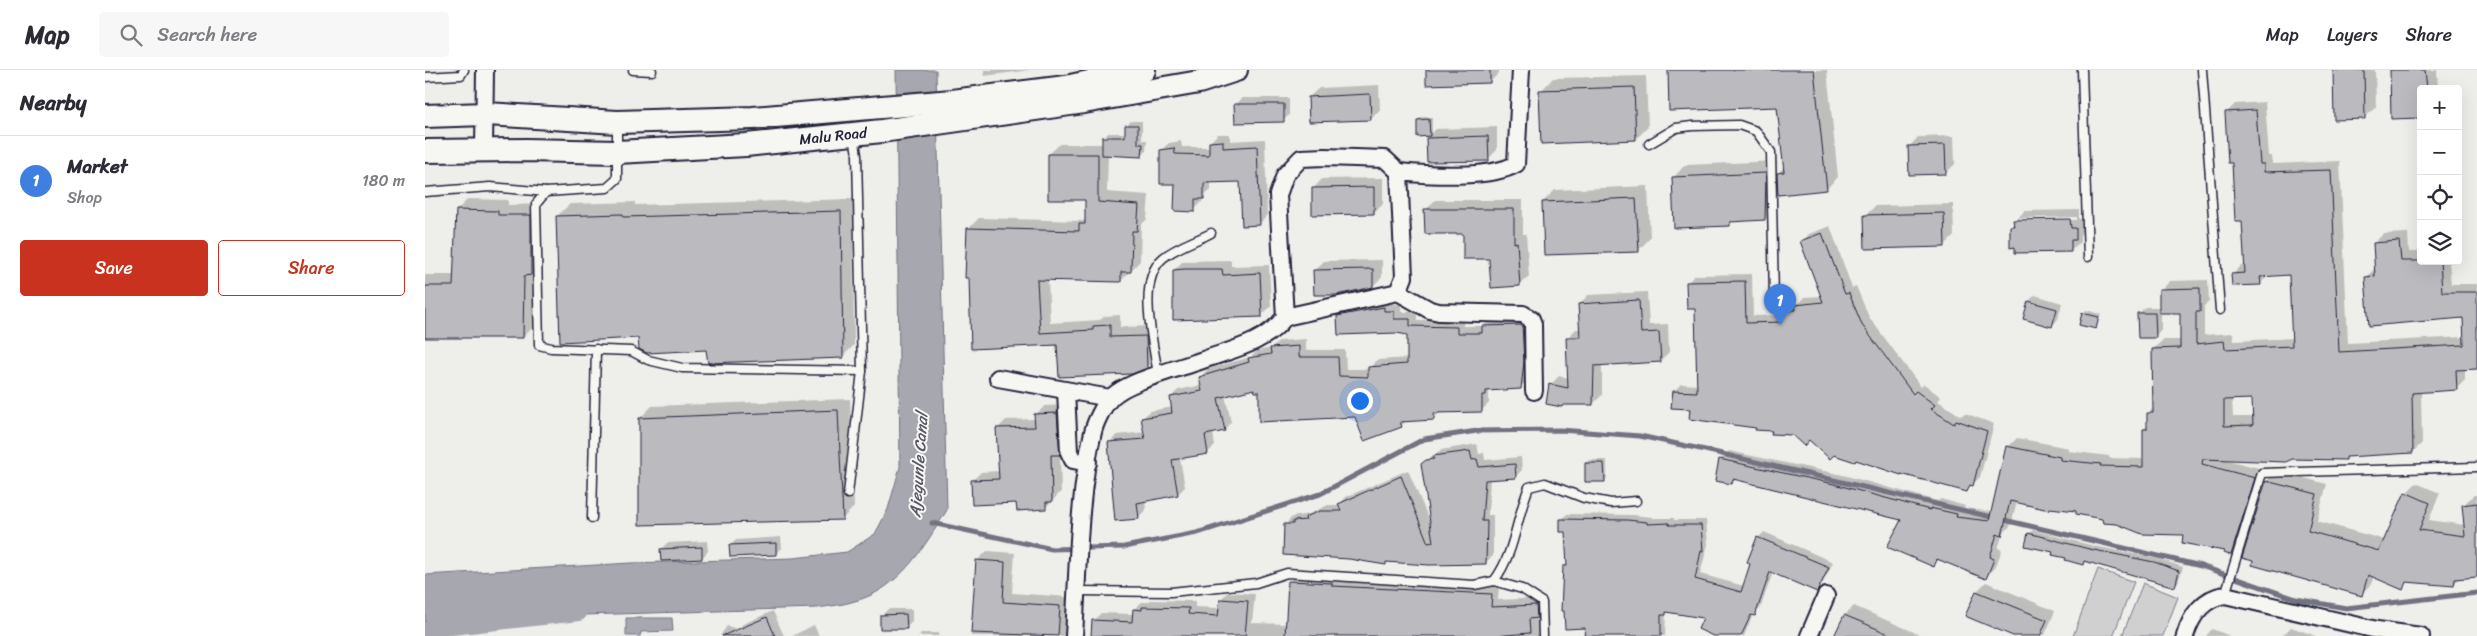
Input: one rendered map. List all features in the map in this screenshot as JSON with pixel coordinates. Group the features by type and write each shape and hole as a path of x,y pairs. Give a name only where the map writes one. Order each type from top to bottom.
{"main road":[{"name":"Malu Road","path":"425,151 617,152 746,145 882,131 954,110 1144,70"},
{"name":"Malu Road","path":"425,116 486,114 617,122 753,118 881,106 954,110 1158,90 1199,82 1235,70"}],"street":[{"path":"484,150 486,114 485,70"},
{"path":"1285,317 1278,195 1285,175 1301,158 1325,156 1385,159 1399,172 1426,174 1505,170 1516,164 1521,70"},
{"path":"1398,292 1404,276 1399,172"},
{"path":"1074,636 1081,529 1093,430 1110,398 1132,384 1253,342 1274,330 1285,317 1398,292 1430,310 1439,312 1523,314 1531,319 1533,324 1534,391"},
{"path":"998,378 1110,398"},
{"path":"1066,391 1069,452 1077,462 1088,463"},
{"path":"2185,636 2202,604 2226,590 2377,630 2421,636"},
{"path":"1809,636 1826,596"}],"lane":[{"path":"425,77 461,75 464,70"},
{"path":"633,70 651,71"},
{"path":"2082,70 2088,256"},
{"path":"2202,70 2220,310"},
{"path":"425,192 490,187 546,192 607,188 617,179 617,122"},
{"path":"1649,144 1676,128 1739,125 1756,130 1771,152 1775,299"},
{"path":"849,494 862,371 857,156 853,134"},
{"path":"546,192 536,204 539,345 551,348 631,351 648,360 682,368 862,371"},
{"path":"1158,376 1147,294 1152,271 1163,258 1211,233"},
{"path":"592,518 596,349"},
{"path":"2226,590 2262,473 2477,467"},
{"path":"1494,581 1504,567 1512,548 1522,504 1529,487 1545,483 1584,498 1611,502 1636,502"},
{"path":"1077,589 1171,592 1256,583 1287,573 1474,585 1494,581 1522,589 1542,602 1543,636"}],"shaded area":[{"path":"2098,569 2134,582 2113,636 2073,636"},
{"path":"2143,583 2178,597 2163,636 2122,636"}],"water":[{"path":"896,70 936,70 947,510 920,552 909,565 898,577 871,595 846,604 817,608 483,618 425,623 425,575 631,563 793,558 847,552 875,534 888,509 900,467"},
{"path":"626,618 672,618 673,631 641,632 640,636 626,636"}],"building":[{"path":"1426,70 1490,70 1490,83 1426,85"},
{"path":"1668,70 1814,70 1827,190 1778,195 1777,173 1784,172 1777,107 1669,111"},
{"path":"2333,70 2364,70 2365,119 2334,120"},
{"path":"2390,70 2425,70 2427,85 2417,85 2417,118 2391,119"},
{"path":"1634,87 1636,140 1541,144 1539,90"},
{"path":"1370,94 1371,120 1309,122 1308,97"},
{"path":"1234,104 1284,104 1284,122 1235,123"},
{"path":"2256,110 2260,164 2264,164 2264,172 2331,170 2339,352 2464,345 2463,318 2369,326 2365,277 2375,276 2373,243 2399,241 2401,261 2417,261 2417,265 2440,265 2442,292 2477,292 2477,369 2456,370 2457,390 2412,393 2413,453 2346,457 2346,460 2292,459 2286,462 2203,459 2202,464 2255,478 2231,555 2223,553 2224,551 2182,543 2183,535 2142,534 2117,524 2103,523 2102,519 2076,514 2076,511 2050,508 2049,510 2010,501 2002,536 1997,534 1990,557 1994,559 1986,579 1937,559 1934,567 1887,547 1901,520 1733,479 1732,484 1715,481 1719,459 1834,484 1930,510 1930,508 1957,514 1956,517 1989,521 2006,446 2060,457 2060,460 2101,464 2100,466 2143,467 2143,429 2147,429 2147,413 2153,413 2152,349 2180,348 2180,313 2159,313 2159,289 2200,288 2200,312 2196,312 2196,344 2224,341 2225,349 2292,346 2289,275 2260,277 2261,285 2232,286 2231,274 2245,273 2242,221 2235,221 2232,163 2228,163 2225,112","holes":["2252,399 2253,425 2224,426 2224,400"]},
{"path":"1429,119 1430,136 1417,137 1417,120"},
{"path":"1125,125 1138,125 1138,144 1143,144 1142,157 1102,155 1102,137 1125,137"},
{"path":"1488,136 1489,161 1427,162 1426,138"},
{"path":"1223,141 1223,148 1257,146 1260,225 1242,226 1240,182 1204,183 1204,199 1195,199 1195,212 1174,211 1175,184 1160,184 1160,150 1174,148 1175,154 1209,155 1209,142"},
{"path":"1945,145 1946,174 1909,175 1908,146"},
{"path":"1048,154 1098,154 1098,202 1139,205 1137,231 1132,231 1131,272 1121,272 1121,282 1037,280 1040,333 1093,330 1093,326 1110,325 1110,337 1146,336 1147,368 1132,374 1059,377 1057,345 971,349 969,278 965,278 967,228 1079,231 1079,224 1085,224 1085,200 1048,200"},
{"path":"1766,173 1765,220 1730,222 1730,226 1674,228 1672,177"},
{"path":"1374,187 1374,214 1312,215 1312,188"},
{"path":"1636,198 1639,252 1544,255 1542,202"},
{"path":"1424,209 1514,209 1514,243 1517,242 1520,286 1491,288 1489,259 1463,259 1463,234 1425,234"},
{"path":"456,210 498,211 498,215 531,215 531,275 524,276 523,338 425,338 425,286 453,286"},
{"path":"841,211 843,358 708,363 706,350 647,353 639,349 638,338 560,342 556,216 623,214 623,217"},
{"path":"1944,213 1945,247 1865,249 1864,215"},
{"path":"2070,219 2071,228 2076,228 2076,240 2071,240 2071,252 2015,253 2015,247 2010,248 2010,226 2014,226 2013,220"},
{"path":"1822,233 1845,294 1849,293 1862,325 1913,394 1916,391 1935,405 1931,409 1954,424 1956,420 1987,431 1973,486 1970,485 1967,492 1901,475 1856,460 1855,462 1834,455 1830,459 1809,440 1804,446 1792,435 1771,434 1772,431 1755,430 1756,428 1689,419 1690,409 1671,408 1673,391 1697,392 1695,309 1687,309 1686,282 1745,281 1746,323 1782,322 1781,311 1796,310 1795,305 1823,302 1800,241"},
{"path":"1222,269 1223,275 1260,273 1262,317 1173,320 1173,270"},
{"path":"1373,269 1373,287 1336,295 1314,295 1313,270"},
{"path":"1639,300 1641,333 1659,332 1661,362 1594,366 1593,405 1563,405 1562,407 1546,404 1549,384 1568,388 1566,337 1580,337 1578,304"},
{"path":"2028,301 2057,309 2052,327 2023,319"},
{"path":"1384,307 1384,311 1394,311 1394,319 1410,319 1410,326 1457,327 1457,333 1482,333 1482,326 1522,325 1524,361 1521,389 1486,391 1486,395 1482,395 1482,412 1434,413 1434,420 1400,422 1402,427 1364,441 1355,417 1259,422 1259,392 1255,392 1254,389 1218,398 1225,431 1205,435 1208,454 1172,460 1178,495 1137,503 1139,519 1115,521 1108,442 1145,439 1141,418 1172,413 1170,397 1202,391 1199,377 1249,362 1248,358 1271,354 1270,348 1299,346 1299,357 1338,357 1339,376 1368,377 1368,367 1407,364 1407,335 1397,333 1338,335 1337,316"},
{"path":"2082,313 2099,317 2096,329 2079,325"},
{"path":"2137,313 2155,313 2156,338 2138,338"},
{"path":"838,410 843,520 639,525 639,418"},
{"path":"1057,413 1060,455 1051,455 1052,502 1046,502 1046,509 1017,511 1016,503 972,505 971,480 999,479 996,428 1035,427 1034,414"},
{"path":"1470,451 1472,460 1477,459 1479,467 1515,464 1516,478 1485,480 1482,521 1487,521 1486,564 1429,565 1386,562 1386,565 1349,559 1283,555 1284,524 1293,524 1293,521 1306,520 1305,517 1320,511 1341,511 1338,504 1401,476 1428,543 1433,542 1421,464 1426,460 1434,459 1433,456"},
{"path":"1585,463 1604,463 1605,482 1585,482"},
{"path":"2266,481 2317,494 2308,531 2379,551 2405,492 2430,503 2419,530 2465,536 2462,505 2477,503 2477,577 2455,579 2454,586 2406,582 2403,590 2368,575 2362,596 2252,565 2253,561 2242,558"},
{"path":"1560,519 1627,520 1647,522 1647,524 1701,525 1703,551 1701,551 1695,579 1741,592 1750,564 1747,562 1757,537 1829,567 1817,592 1770,572 1755,616 1751,615 1741,636 1713,636 1698,629 1703,618 1666,612 1666,615 1661,615 1661,636 1584,636 1585,628 1565,629 1564,611 1561,611 1563,566 1567,566 1565,532 1560,532"},
{"path":"2028,533 2089,549 2154,562 2179,571 2175,587 2084,561 2083,565 2052,555 2053,552 2025,546"},
{"path":"776,543 776,555 730,557 729,545"},
{"path":"702,547 702,559 661,561 660,549"},
{"path":"976,560 1005,562 1003,602 1060,606 1058,636 971,633"},
{"path":"1288,581 1332,583 1332,586 1492,594 1491,607 1536,605 1537,618 1529,619 1530,633 1494,636 1285,636"},
{"path":"1976,591 2047,620 2040,636 2013,636 1965,616"},
{"path":"1220,599 1248,601 1245,636 1091,636 1092,620 1132,622 1133,609 1142,610 1142,607 1189,608 1188,614 1218,616"},
{"path":"906,614 907,629 880,629 880,615"},
{"path":"1844,615 1866,624 1893,636 1834,636"},
{"path":"767,617 775,636 722,636"}],"waterway":[{"path":"932,523 1052,549 1124,547 1197,533 1320,494 1424,439 1477,431 1560,430 1640,436 1705,450 2201,566 2296,599 2346,608 2477,593"},
{"name":"Ajegunle Canal","path":"425,630 579,613"}],"place":[{"name":"Market","path":"1780,325"}]}
